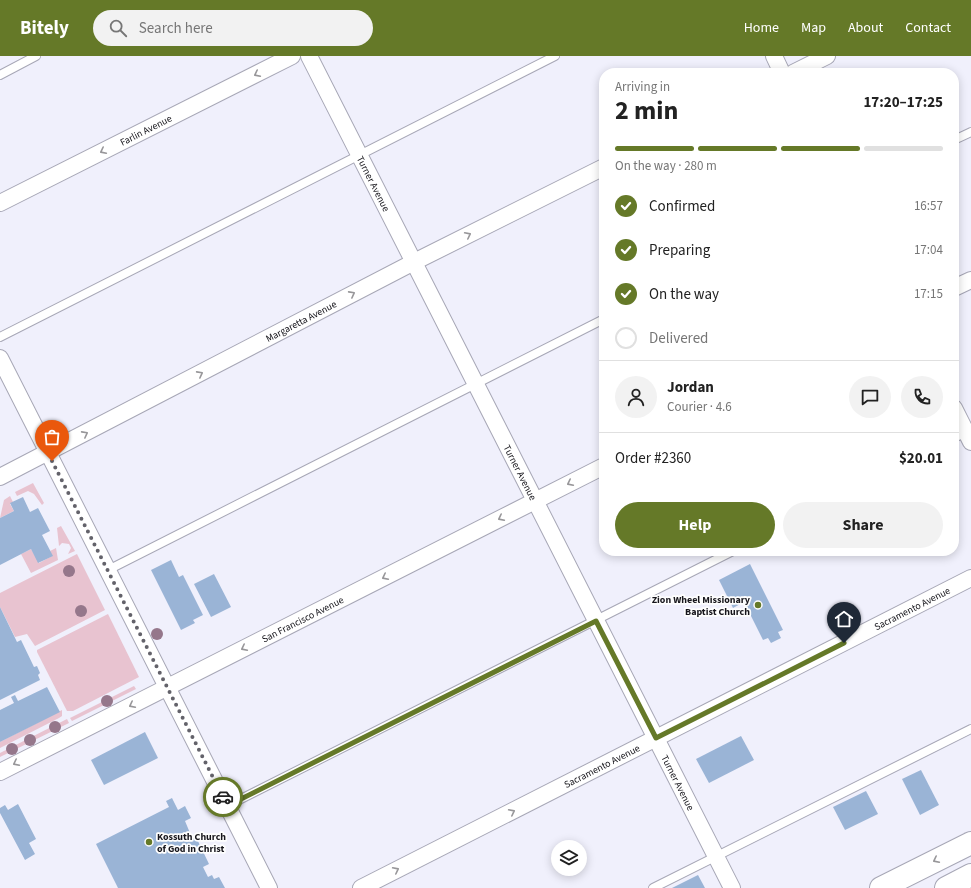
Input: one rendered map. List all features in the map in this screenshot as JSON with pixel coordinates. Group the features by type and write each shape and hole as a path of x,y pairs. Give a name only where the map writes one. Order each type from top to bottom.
{"main road":[{"path":"881,888 971,843"}],"street":[{"name":"Farlin Avenue","path":"0,203 292,56"},
{"name":"Turner Avenue","path":"309,56 732,888"},
{"path":"774,56 780,68"},
{"path":"803,68 826,56"},
{"name":"Margaretta Avenue","path":"0,477 414,262 599,170"},
{"path":"959,286 971,280"},
{"path":"0,358 269,888"},
{"path":"959,420 966,436"},
{"name":"San Francisco Avenue","path":"0,772 599,469"},
{"name":"Sacramento Avenue","path":"361,888 971,578"}],"lane":[{"path":"0,74 36,56"},
{"path":"0,337 555,56"},
{"path":"959,138 971,132"},
{"path":"108,570 599,322"},
{"path":"227,806 723,556"},
{"path":"653,888 971,729"}],"shaded area":[{"path":"33,483 44,503 42,505 34,494 28,491 17,496 15,492"},
{"path":"10,496 13,502 10,504 14,511 0,518 4,500"},
{"path":"61,526 75,551 68,554 71,548 69,544 62,543 59,546 57,528"},
{"path":"56,548 58,560 31,573 21,554 31,549 39,563 52,556 50,551"},
{"path":"77,554 105,610 35,646 27,634 15,637 0,607 0,593"},
{"path":"108,614 139,677 73,711 67,711 37,650"},
{"path":"134,686 136,689 72,721 70,718"},
{"path":"62,710 62,716 59,718 0,748 0,742"},
{"path":"67,719 69,723 0,757 0,753"}],"building":[{"path":"23,497 30,512 38,508 50,531 42,535 53,556 38,563 31,549 0,565 0,518 14,511 10,503"},
{"path":"171,560 179,577 183,575 203,615 193,620 195,623 181,630 151,570"},
{"name":"Zion Wheel Missionary Baptist Church","path":"750,564 783,630 778,632 781,638 771,643 768,638 763,640 744,602 733,608 719,580"},
{"path":"214,574 231,607 211,617 194,584"},
{"path":"0,607 17,642 21,640 34,667 37,666 40,673 38,675 40,680 0,700"},
{"path":"47,687 60,712 0,742 0,710 14,703 11,697 15,695 18,701"},
{"path":"145,732 158,758 104,785 91,760"},
{"path":"741,736 754,760 709,783 696,759"},
{"path":"921,770 939,805 920,815 902,779"},
{"path":"866,791 878,814 845,830 833,807"},
{"name":"Kossuth Church of God in Christ","path":"172,798 178,810 185,806 191,818 185,821 190,833 186,835 189,840 196,837 209,864 203,867 208,877 212,875 214,879 219,877 225,888 118,888 96,844 169,807 166,801"},
{"path":"18,804 36,839 29,843 35,854 25,860 0,813 0,808 5,805 8,810"},
{"path":"698,875 705,888 672,888"}],"way so far":[{"path":"52,461 223,797"}],"place":[{"name":"Zion Wheel Missionary Baptist Church","path":"758,605"},
{"name":"Kossuth Church of God in Christ","path":"149,842"}],"route":[{"path":"223,797 227,806 596,621 656,738 844,643"}]}
